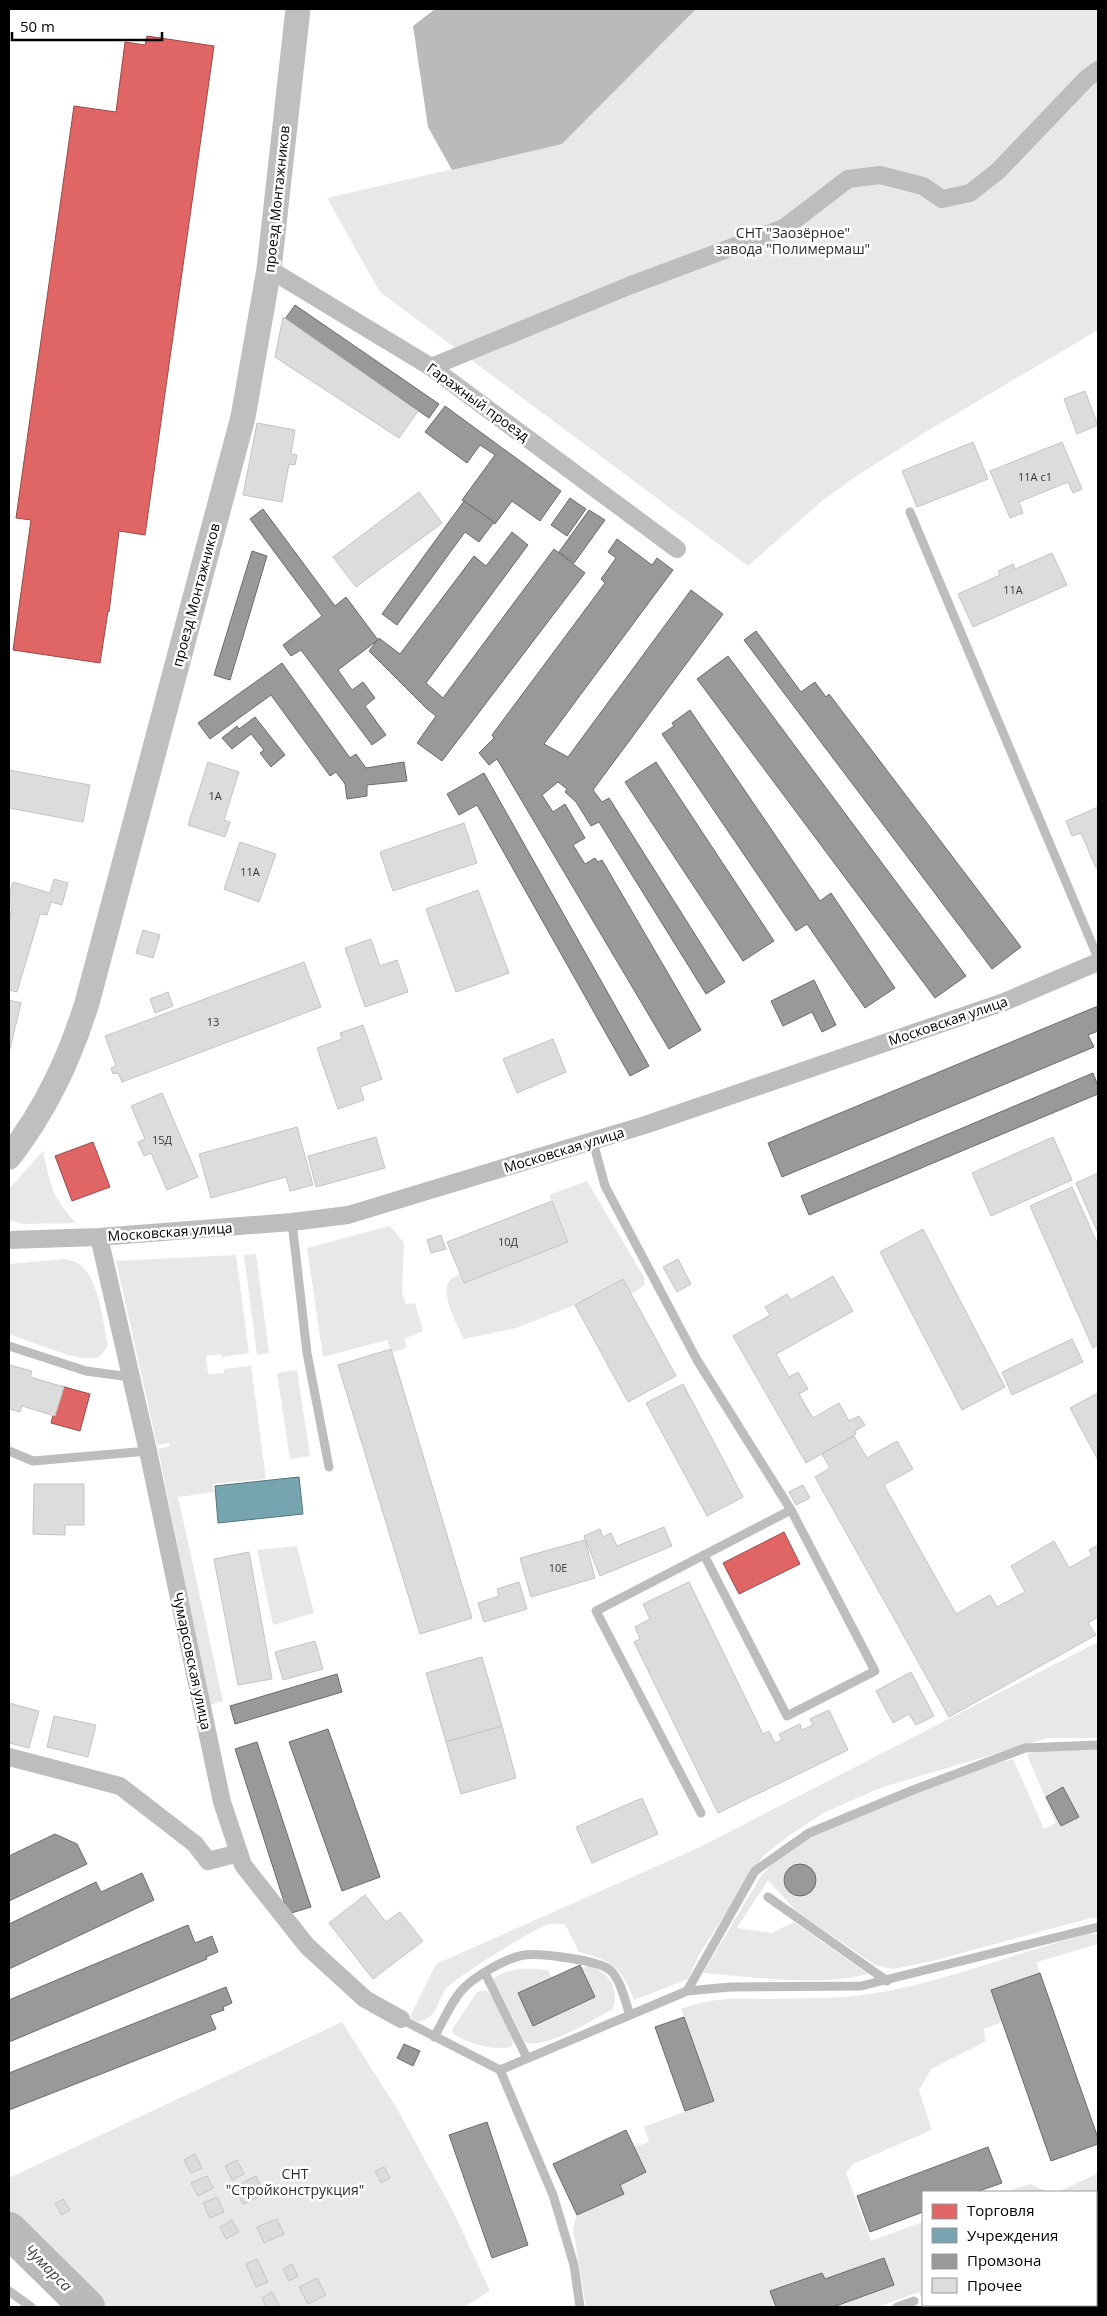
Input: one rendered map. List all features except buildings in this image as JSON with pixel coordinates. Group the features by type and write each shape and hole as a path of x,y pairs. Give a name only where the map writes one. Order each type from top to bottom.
{"main road":[{"name":"проезд Монтажников","path":"9,1157 50,1096 69,1055 87,1003 243,417 270,269 298,9"}],"street":[{"path":"431,367 631,284 784,228 848,180 880,175 923,186 942,199 970,194 998,171 1087,78 1098,70"},
{"name":"Гаражный проезд","path":"270,269 431,367 677,549"},
{"name":"Московская улица","path":"9,1240 99,1237 292,1222 348,1215 593,1142 1004,1002 1098,962"},
{"name":"Чумарсовская улица","path":"99,1237 148,1451 222,1802 243,1865 307,1946 365,1999 401,2019"},
{"path":"9,1756 120,1786 195,1844 208,1861 239,1853"}],"lane":[{"path":"910,512 1098,958"},
{"path":"593,1142 604,1186 697,1360 791,1510 875,1671 787,1716 704,1555"},
{"path":"292,1222 307,1353 329,1467"},
{"path":"9,1346 86,1371 130,1377"},
{"path":"9,1451 33,1461 148,1451"},
{"path":"700,1813 596,1611 791,1510"},
{"path":"687,1992 755,1871 809,1833 913,1790 1024,1748 1098,1745"},
{"path":"768,1897 887,1981"},
{"path":"500,2070 687,1992 730,1988 861,1986 1098,1927"},
{"path":"434,2037 461,1991 498,1964 524,1955 571,1958 598,1964 610,1970 617,1979 630,2015"},
{"path":"485,1974 527,2058"},
{"path":"401,2019 500,2070 553,2195 574,2265 580,2307"},
{"path":"9,2291 31,2307"},
{"path":"897,2307 914,2301"}],"green space":[{"name":"СНТ \"Заозёрное\" завода \"Полимермаш\"","path":"696,9 1098,9 1098,330 924,433 852,479 822,501 748,566 380,292 327,198 562,144"},
{"path":"43,1151 53,1190 61,1205 76,1223 23,1224 9,1220 9,1189"},
{"path":"587,1181 644,1277 645,1285 631,1294 622,1279 575,1305 516,1328 464,1339 448,1301 447,1286 450,1280 460,1274 464,1283 568,1242 549,1195"},
{"path":"390,1226 404,1243 402,1293 406,1304 415,1303 423,1331 404,1339 407,1348 392,1352 387,1340 323,1357 307,1248"},
{"path":"256,1254 269,1353 257,1355 244,1255"},
{"path":"236,1255 249,1353 222,1357 221,1354 206,1356 208,1374 224,1373 224,1369 251,1366 266,1479 213,1484 214,1492 178,1497 223,1701 209,1705 158,1449 170,1446 169,1443 157,1445 116,1261"},
{"path":"64,1259 77,1263 86,1271 96,1290 108,1345 103,1353 95,1358 65,1354 9,1334 9,1264"},
{"path":"297,1370 310,1456 290,1459 277,1373"},
{"path":"297,1546 314,1613 273,1625 257,1550"},
{"path":"1098,1642 1098,1738 1048,1738 883,1787 825,1812 764,1855 700,1953 688,1979 634,2000 625,1980 614,1967 600,1958 579,1952 565,1924 550,1924 510,1945 452,1983 443,1994 434,2013 430,2016 418,2022 410,2017 436,1964 698,1848"},
{"path":"1098,1747 1098,1918 1091,1918 932,1961 893,1969 875,1965 796,1911 768,1880 737,1928 772,1933 794,1922 868,1974 827,1980 786,1980 703,1973 761,1876 778,1858 804,1838 893,1794 1013,1759 1044,1829 1056,1823 1027,1755 1041,1749","holes":["1063,1788 1079,1817 1061,1826 1046,1797","798,1865 806,1866 815,1878 813,1889 802,1896 795,1896 790,1892 784,1881 785,1875 790,1869"]},
{"path":"1089,1934 1098,1934 1098,1944 1037,1962 1040,1973 991,1990 1002,2022 984,2029 985,2042 931,2069 919,2090 932,2130 853,2164 846,2173 871,2241 922,2222 922,2300 919,2292 878,2307 833,2307 894,2285 884,2258 825,2279 822,2273 770,2291 776,2307 586,2307 573,2228 577,2215 624,2194 620,2185 646,2172 634,2147 649,2142 644,2127 714,2101 681,2009 716,2000 834,1998 898,1989 926,1983"},
{"path":"589,1965 607,1977 614,1987 615,2001 613,2009 557,2038 545,2042 525,2042 493,1979 512,1970 548,1970 552,1978 518,1994 533,2025 595,1997 582,1968"},
{"path":"485,1990 497,2005 514,2040 511,2047 497,2048 473,2043 454,2034 452,2030 477,1992"},
{"name":"СНТ \"Стройконструкция\"","path":"342,2022 396,2107 453,2211 490,2291 464,2307 68,2307 9,2255 9,2178"},
{"path":"1098,2173 1098,2307 916,2307 922,2305 1097,2306 1097,2191 1060,2191"},
{"path":"1030,2184 1047,2191 1009,2191"}],"shaded area":[{"path":"435,9 696,9 562,144 452,170 428,127 413,26"}],"waterway":[{"name":"Чумарса","path":"9,2230 87,2307"}]}
